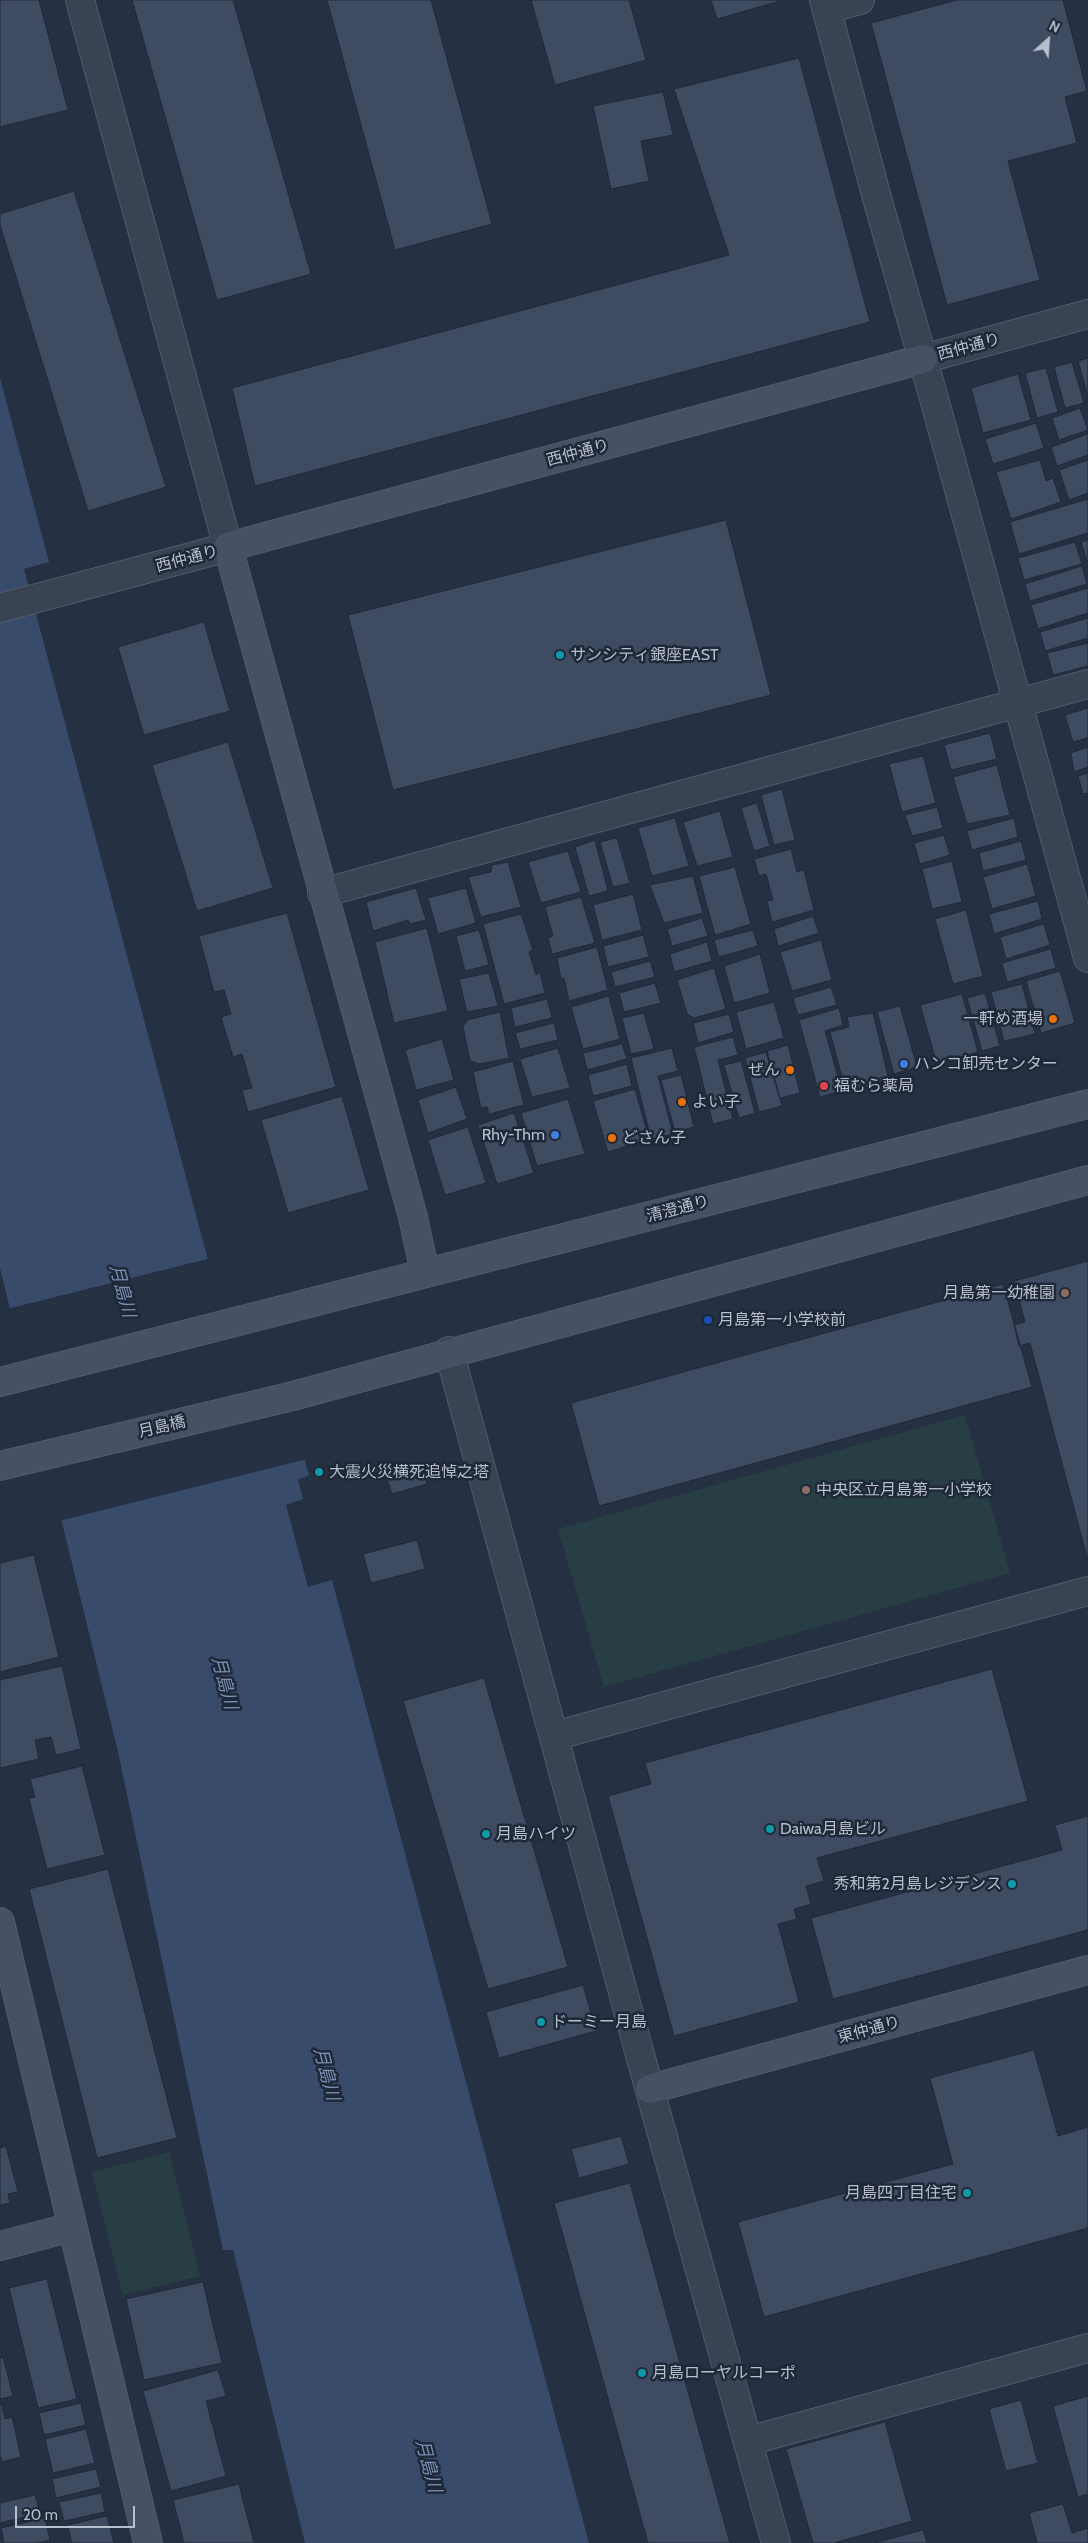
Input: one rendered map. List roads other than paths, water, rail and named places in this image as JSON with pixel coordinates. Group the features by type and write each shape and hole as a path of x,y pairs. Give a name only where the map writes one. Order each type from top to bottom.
{"street":[{"path":"80,0 322,893 413,1217 425,1273"},
{"path":"860,0 826,4 877,198 1088,958"},
{"name":"西仲通り","path":"0,608 228,548 1088,314"},
{"path":"322,893 1088,684"},
{"name":"清澄通り","path":"5,1380 1088,1104"},
{"path":"776,2543 650,2090 449,1352 1088,1180"},
{"name":"月島橋","path":"0,1466 293,1396 449,1352"},
{"path":"554,1736 1088,1590"},
{"path":"0,1922 148,2543"},
{"name":"東仲通り","path":"650,2090 1088,1970"},
{"path":"0,2246 72,2227"},
{"path":"748,2441 1088,2348"}],"water":[{"name":"月島川","path":"0,378 49,562 24,569 208,1260 246,1251 309,1475 298,1480 303,1499 286,1505 308,1587 332,1580 589,2543 305,2543 233,2250 223,2250 118,1752 0,1268"}],"place":[{"name":"サンシティ銀座EAST","path":"560,655"},
{"name":"一軒め酒場","path":"1053,1019"},
{"name":"ハンコ卸売センター","path":"904,1064"},
{"name":"ぜん","path":"790,1070"},
{"name":"福むら薬局","path":"824,1086"},
{"name":"よい子","path":"682,1102"},
{"name":"Rhy-Thm","path":"555,1135"},
{"name":"どさん子","path":"612,1138"},
{"name":"月島第一幼稚園","path":"1065,1293"},
{"name":"月島第一小学校前","path":"708,1320"},
{"name":"大震火災横死追悼之塔","path":"319,1472"},
{"name":"中央区立月島第一小学校","path":"806,1490"},
{"name":"Daiwa月島ビル","path":"770,1829"},
{"name":"月島ハイツ","path":"486,1834"},
{"name":"秀和第2月島レジデンス","path":"1012,1884"},
{"name":"ドーミー月島","path":"541,2022"},
{"name":"月島四丁目住宅","path":"967,2193"},
{"name":"月島ローヤルコーポ","path":"642,2373"}]}
